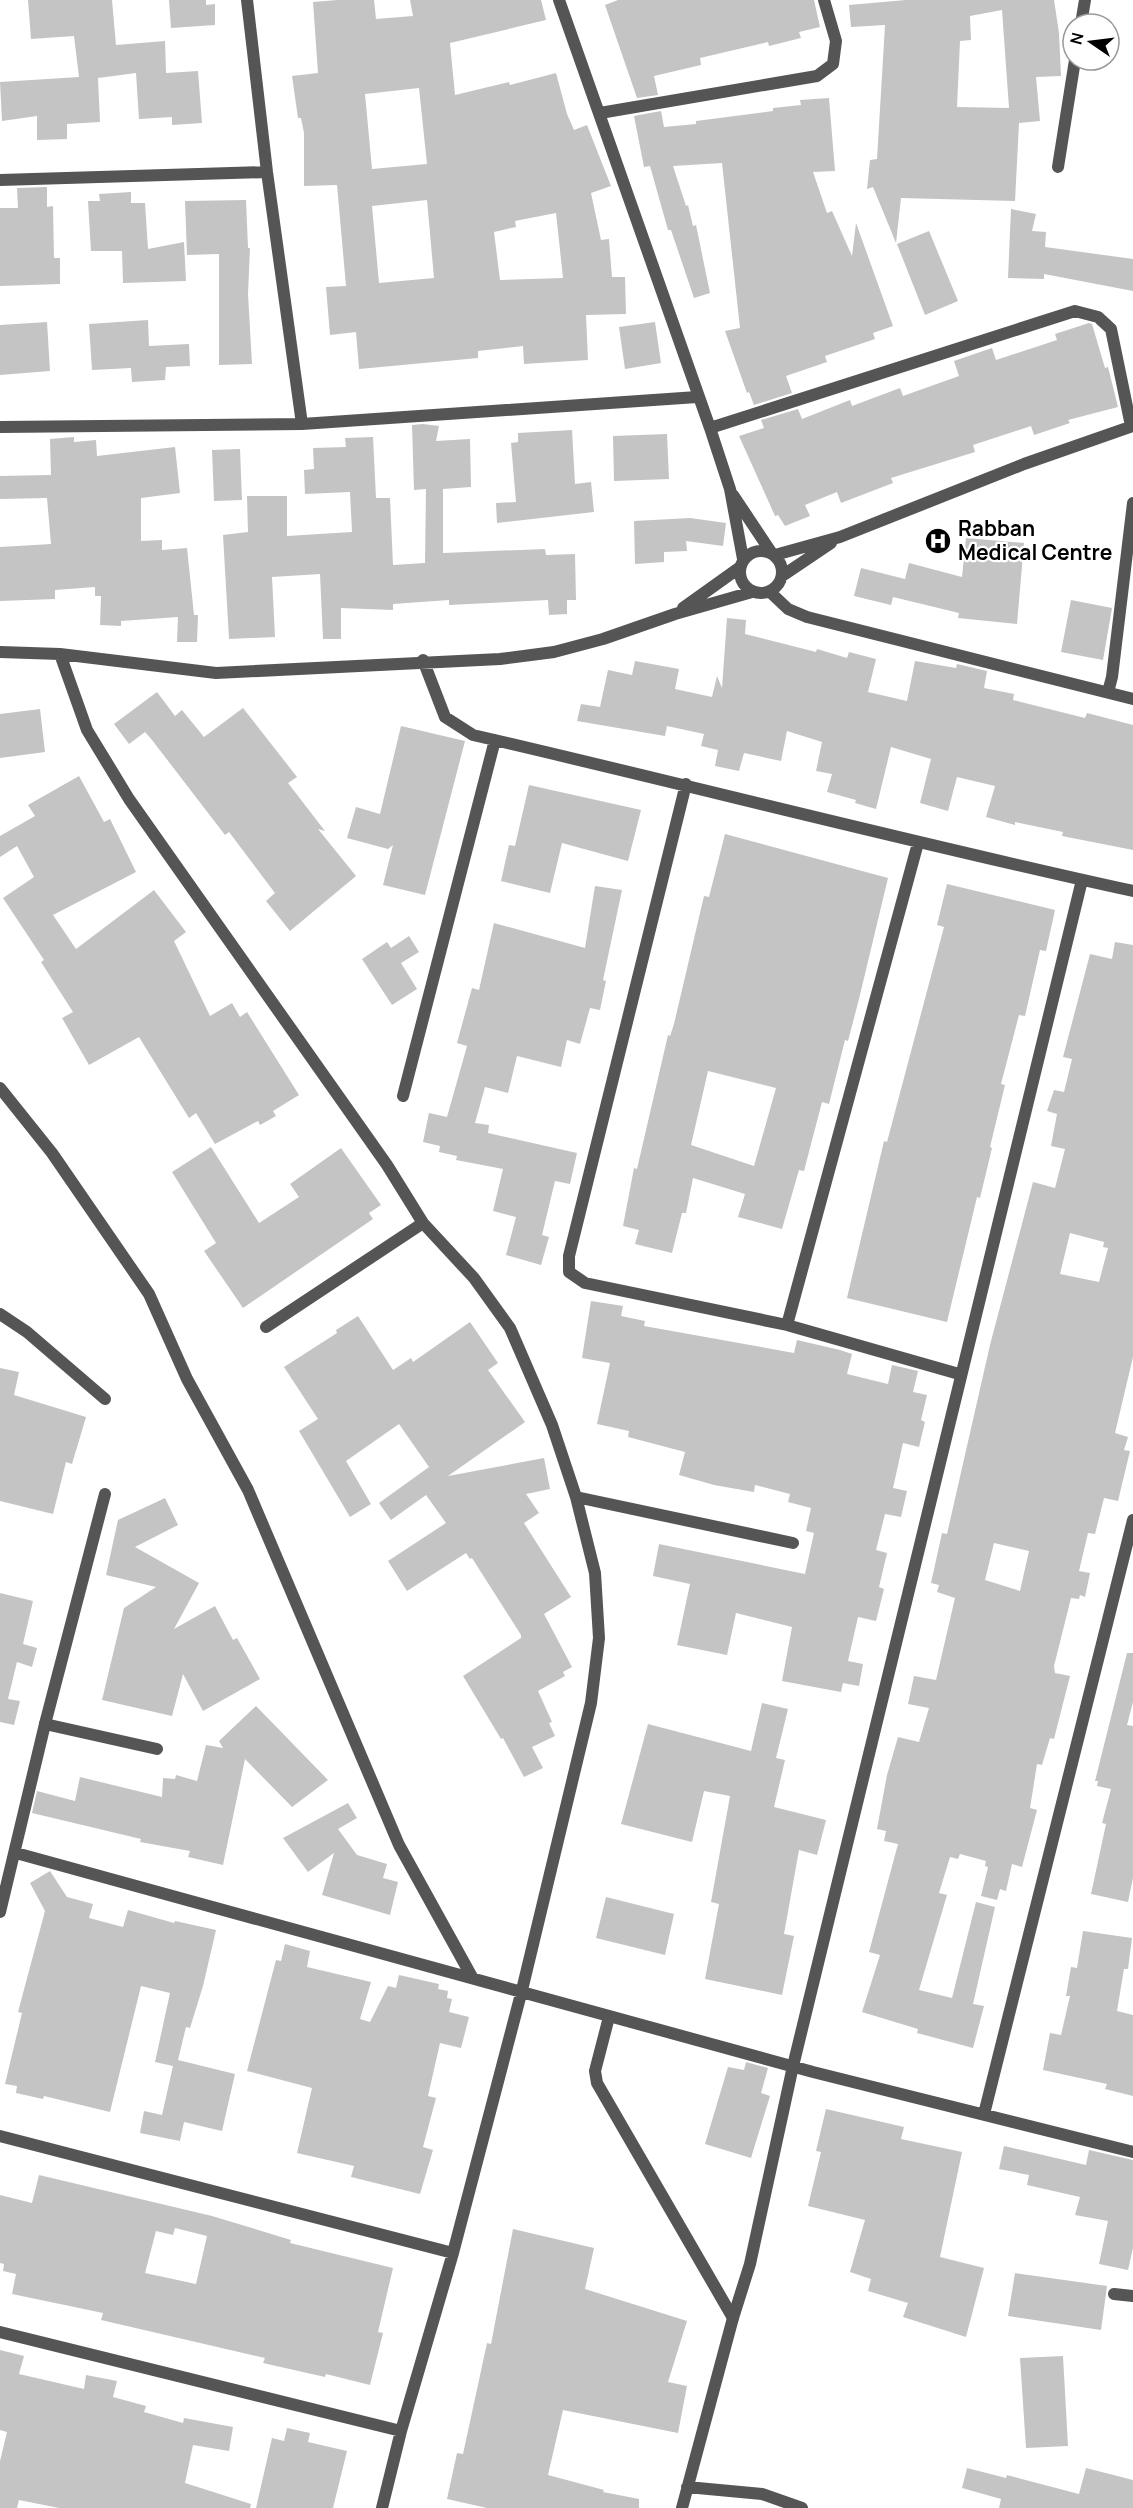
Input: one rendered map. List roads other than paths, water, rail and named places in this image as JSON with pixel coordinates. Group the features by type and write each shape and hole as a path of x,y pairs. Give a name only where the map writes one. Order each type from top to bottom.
{"street":[{"path":"247,0 267,172 302,424"},
{"path":"559,0 697,397 710,428 729,489 741,563 740,578 744,586 752,592"},
{"path":"600,113 817,76 833,64 836,41 824,0"},
{"path":"1058,167 1073,72"},
{"path":"0,180 267,172"},
{"path":"675,614 741,563 751,552 761,550 773,554 840,537 1024,464 1132,426 1111,329 1098,317 1075,311 710,428"},
{"path":"0,427 302,424 697,397"},
{"path":"729,489 782,568 782,576"},
{"path":"1108,692 1133,503"},
{"path":"770,592 782,576 840,537"},
{"path":"0,652 60,654 216,672 500,658 554,652 752,592 770,592 788,609 807,617 1008,670 1133,699"},
{"path":"60,654 87,730 129,799 387,1165 423,1224 474,1278 510,1328 552,1425 576,1497 596,1573 599,1638 591,1703 522,1990 453,2253 400,2431 382,2508"},
{"path":"423,660 445,717 473,735 686,784 918,843 1133,891"},
{"path":"403,1096 495,740"},
{"path":"686,784 569,1256 569,1272 585,1283 787,1325 959,1374"},
{"path":"787,1325 918,843"},
{"path":"682,2508 733,2318 750,2264 793,2066 959,1374 1082,880"},
{"path":"0,1088 52,1153 148,1294 187,1379 248,1490 399,1845 472,1977"},
{"path":"266,1326 423,1224"},
{"path":"0,1314 27,1332 105,1399"},
{"path":"0,1912 45,1724 105,1494"},
{"path":"576,1497 793,1542"},
{"path":"984,2114 1133,1520"},
{"path":"45,1724 157,1749"},
{"path":"15,1853 522,1990 609,2017 793,2066 1133,2151"},
{"path":"609,2017 595,2071 597,2083 733,2318"},
{"path":"0,2136 453,2253"},
{"path":"1114,2294 1133,2295"},
{"path":"0,2332 400,2431"},
{"path":"687,2487 762,2494 802,2508"}],"place":[{"name":"Rabban Medical Centre","path":"938,541"}]}
